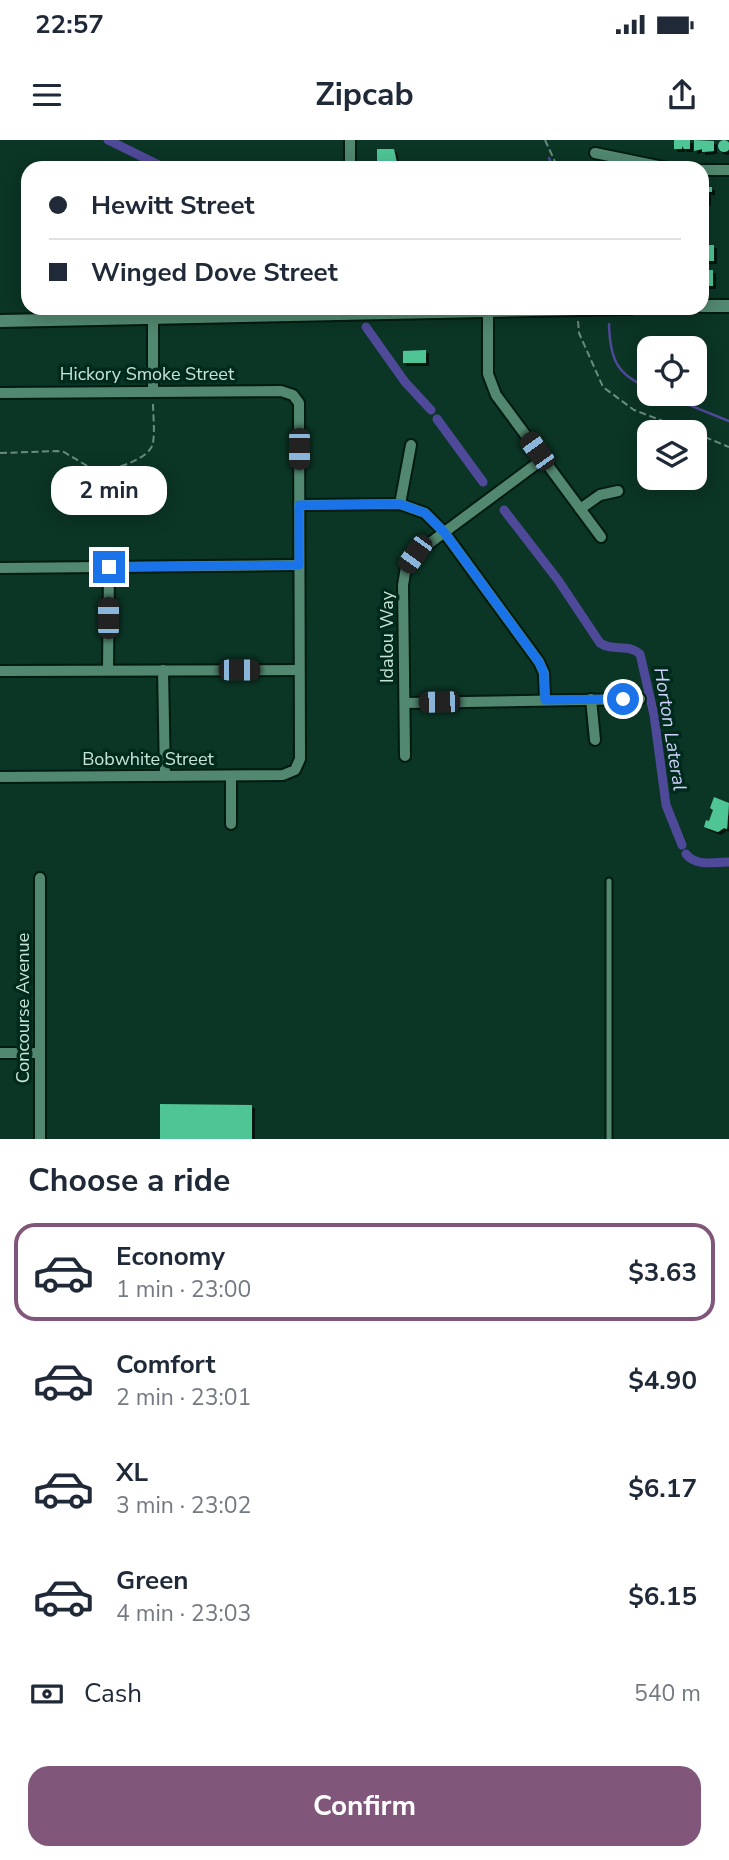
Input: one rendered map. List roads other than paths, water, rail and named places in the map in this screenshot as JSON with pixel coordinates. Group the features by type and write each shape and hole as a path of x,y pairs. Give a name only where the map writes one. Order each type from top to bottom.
{"street":[{"path":"350,140 350,161"},
{"path":"595,153 634,161"},
{"path":"709,170 729,170"},
{"path":"709,306 729,306"},
{"path":"0,321 238,315"},
{"path":"488,315 490,384 601,537"},
{"path":"153,318 153,395"},
{"name":"Hickory Smoke Street","path":"0,393 153,395 281,391 293,394 299,403 299,505"},
{"path":"400,504 411,445"},
{"name":"Idalou Way","path":"405,756 403,584 406,567 415,554 543,459"},
{"path":"580,509 600,495 618,491"},
{"path":"0,671 299,670 299,505 400,504 425,513 444,532 539,662 544,673 545,700"},
{"path":"0,568 299,565"},
{"path":"108,670 109,567"},
{"path":"163,670 165,776"},
{"name":"Bobwhite Street","path":"0,777 283,775 295,770 300,759 299,670"},
{"path":"591,699 595,740"},
{"path":"405,703 640,699"},
{"path":"231,776 231,824"},
{"name":"Concourse Avenue","path":"40,878 40,1139"},
{"path":"0,1053 40,1053"}],"lane":[{"path":"609,881 609,1139"}],"waterway":[{"name":"Horton Lateral","path":"108,140 151,161"},
{"path":"609,324 613,356 622,371 637,382"},
{"name":"Horton Lateral","path":"366,327 405,382 431,410"},
{"path":"692,406 729,421"},
{"name":"Horton Lateral","path":"437,419 483,482"},
{"name":"Horton Lateral","path":"504,510 558,580 600,643 631,649 640,654 654,715 666,805 682,845"},
{"name":"Horton Lateral","path":"686,854 700,862 729,862"}]}
